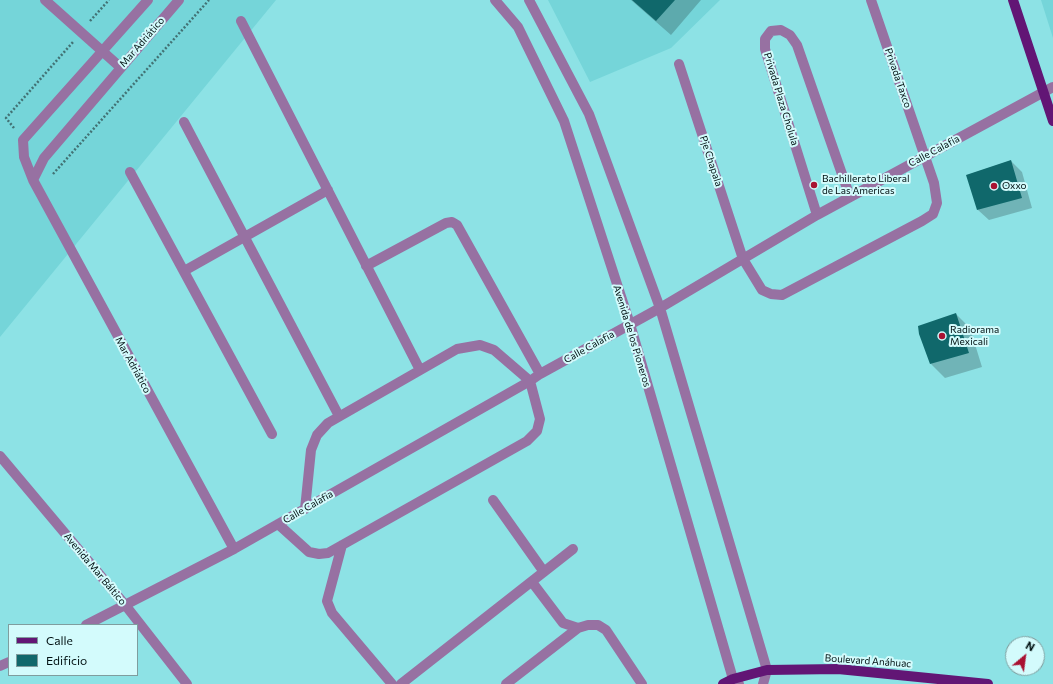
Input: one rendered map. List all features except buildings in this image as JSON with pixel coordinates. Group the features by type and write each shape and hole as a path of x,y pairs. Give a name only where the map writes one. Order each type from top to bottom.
{"main road":[{"path":"1013,0 1053,121"},
{"name":"Boulevard Anáhuac","path":"723,684 736,682 767,670 838,669 988,684"}],"street":[{"path":"45,0 120,67"},
{"name":"Mar Adriático","path":"148,0 23,140 24,157 33,180 234,549"},
{"name":"Mar Adriático","path":"33,180 44,158 120,67 179,0"},
{"name":"Avenida de los Pioneros","path":"495,0 518,27 564,121 630,324 736,682"},
{"path":"530,0 589,114 660,308 767,670 764,684"},
{"name":"Privada Taxco","path":"744,259 762,290 771,294 782,295 933,214 937,203 934,183 871,0"},
{"path":"241,21 420,370"},
{"name":"Privada Plaza Cholula","path":"817,214 765,49 765,39 771,31 781,30 790,35 797,45 850,197"},
{"name":"Pje Chapala","path":"679,64 744,259"},
{"name":"Calle Calafia","path":"88,624 126,606 234,549 540,374 660,308 817,214 1053,87"},
{"path":"184,122 339,416"},
{"path":"130,172 272,434"},
{"path":"184,271 328,190"},
{"path":"366,266 446,223 452,222 457,225 540,374"},
{"path":"278,524 309,552 319,554 328,553 527,442 537,431 540,419 530,381 494,350 480,345 457,349 328,422 317,435 311,450 305,509"},
{"name":"Avenida Mar Báltico","path":"0,456 126,606 187,684"},
{"path":"493,500 544,572"},
{"path":"342,545 327,601 332,613 392,684"},
{"path":"401,684 573,549"},
{"path":"532,582 557,617 570,627 578,628"},
{"path":"506,684 578,628 588,625 598,625 606,630 642,684"}],"path":[{"path":"6,118 109,0"}],"shaded area":[{"path":"0,0 276,0 0,337"},
{"path":"548,0 720,0 671,48 590,82"},
{"path":"1041,0 1053,0 1053,38"}],"place":[{"name":"Bachillerato Liberal de Las Americas","path":"814,185"},
{"name":"Oxxo","path":"994,186"},
{"name":"Radiorama Mexicali","path":"942,336"}]}
